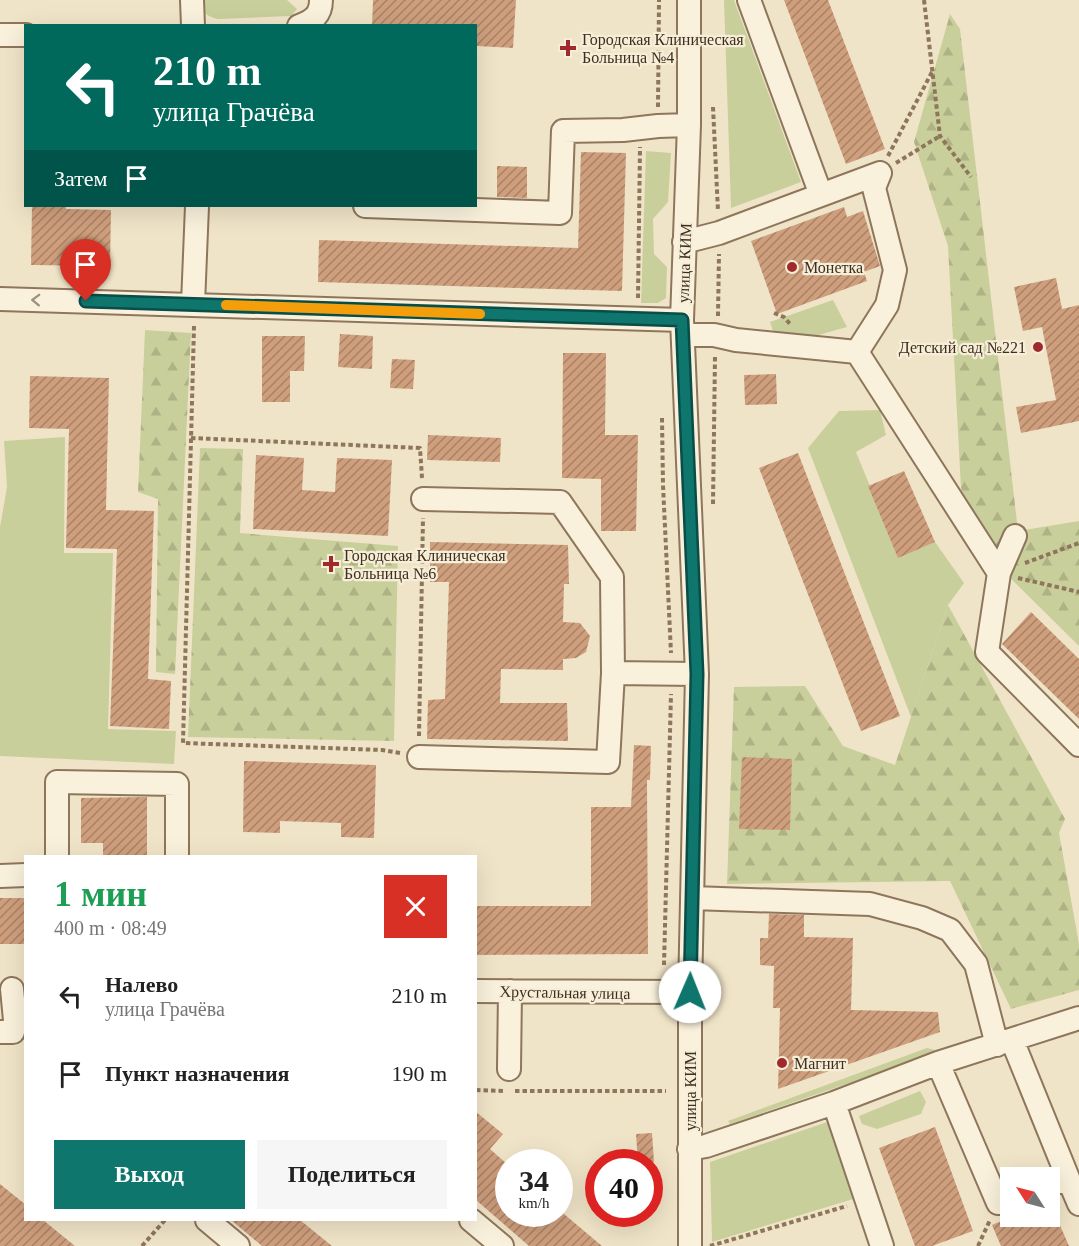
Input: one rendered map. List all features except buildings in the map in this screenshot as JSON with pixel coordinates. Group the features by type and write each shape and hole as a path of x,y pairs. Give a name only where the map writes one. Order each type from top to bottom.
{"street":[{"path":"192,0 193,24"},
{"path":"304,24 320,12 321,0"},
{"name":"улица КИМ","path":"689,0 689,125 683,328 697,674 690,992 690,1246"},
{"path":"749,0 820,195"},
{"path":"0,35 24,35"},
{"path":"393,207 560,213 563,131 623,130 689,125"},
{"path":"684,242 719,233 880,173"},
{"path":"857,352 887,305 895,270 874,188 880,173"},
{"path":"193,304 197,207"},
{"path":"0,299 193,304 683,328 736,340 857,352"},
{"path":"857,352 999,573"},
{"path":"419,757 608,762 614,673 612,578 560,502 423,499"},
{"path":"1015,536 999,573 987,652 1079,746"},
{"path":"614,673 697,674"},
{"path":"57,855 57,782 177,784 177,855"},
{"path":"0,876 24,875"},
{"path":"692,898 870,904 922,918 950,930 976,964 1053,1167"},
{"name":"Хрустальная улица","path":"477,991 690,992"},
{"path":"509,1069 510,991"},
{"path":"0,1032 13,1032 16,993"},
{"path":"689,1149 706,1146 834,1103 938,1063 1079,1019"},
{"path":"938,1063 1000,1191"},
{"path":"834,1103 882,1246"},
{"path":"1060,1182 1079,1204"},
{"path":"208,1221 238,1246"},
{"path":"472,1221 502,1246"}],"path":[{"path":"638,305 640,146 658,126 659,0"},
{"path":"924,0 940,136 971,177"},
{"path":"880,173 932,71"},
{"path":"712,105 719,233"},
{"path":"880,173 940,136"},
{"path":"192,438 420,448 423,499 419,757 382,750 183,743 192,438 193,304"},
{"path":"999,573 1079,543"},
{"path":"999,573 1079,592"},
{"path":"477,1090 666,1090"},
{"path":"710,1246 866,1200"},
{"path":"978,1246 1000,1209"},
{"path":"142,1246 164,1221"}],"green space":[{"path":"205,0 287,0 297,9 291,16 218,19 204,11"},
{"path":"724,0 734,0 801,182 731,208"},
{"path":"950,14 960,29 1018,531 1079,521 1079,646 983,551 961,488 948,246 914,142"},
{"path":"646,151 671,153 668,202 653,219 654,254 667,267 666,298 658,303 641,303"},
{"path":"833,300 847,327 808,338 774,334 770,322"},
{"path":"145,330 191,333 175,674 156,672 158,499 138,492"},
{"path":"880,410 886,435 856,452 899,557 935,542 964,583 948,605 911,717 808,448 839,411"},
{"path":"65,437 64,553 113,553 108,729 176,731 174,764 0,756 0,527 7,487 4,441"},
{"path":"200,448 243,449 240,533 398,546 394,741 188,737"},
{"path":"948,605 1065,819 1059,833 1079,944 1079,990 1011,1009 950,881 727,884 734,687 805,686 843,746 895,765"},
{"path":"927,1048 937,1053 730,1124 728,1121"},
{"path":"920,1091 926,1102 921,1114 877,1129 862,1124 859,1116"},
{"path":"836,1119 860,1197 712,1242 710,1162"}],"slow traffic":[{"path":"226,305 480,314"}],"place":[{"name":"Городская Клиническая Больница №4","path":"568,48"},
{"name":"Монетка","path":"792,267"},
{"name":"Детский сад №221","path":"1038,347"},
{"name":"Городская Клиническая Больница №6","path":"331,564"},
{"name":"Магнит","path":"782,1063"}],"route":[{"path":"86,301 682,320 697,674 690,992"}]}
